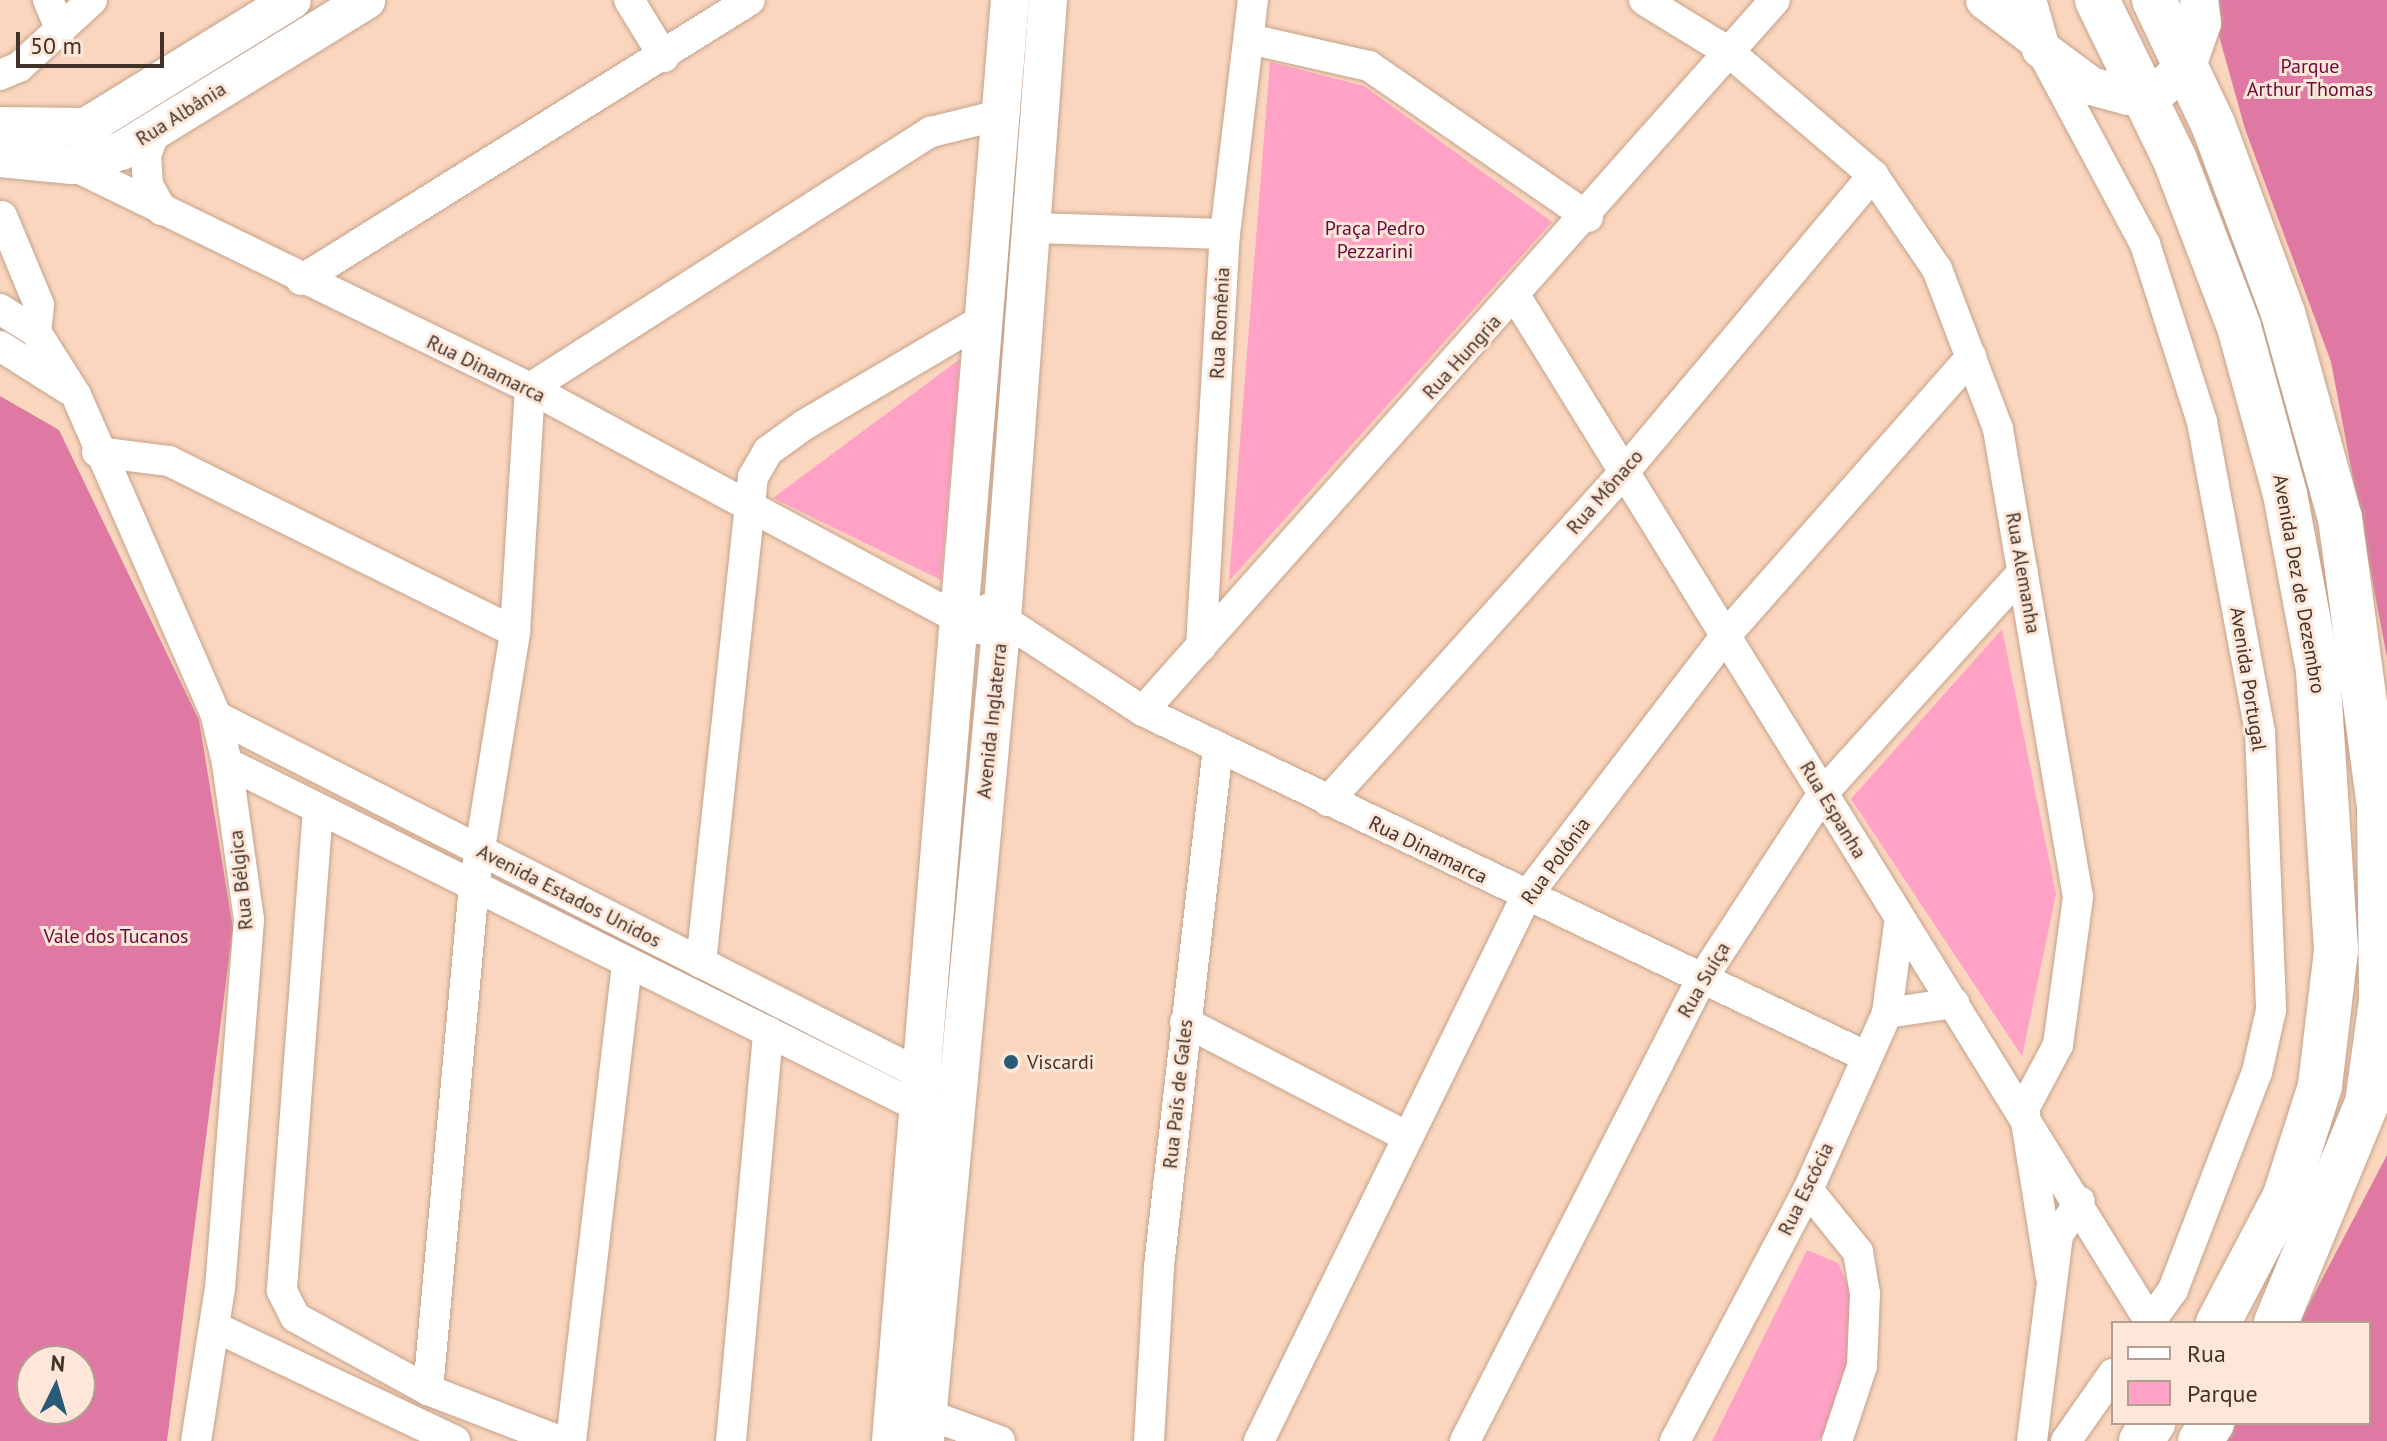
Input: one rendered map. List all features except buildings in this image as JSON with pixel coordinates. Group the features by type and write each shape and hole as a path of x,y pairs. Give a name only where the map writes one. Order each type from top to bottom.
{"highway":[{"name":"Avenida Dez de Dezembro","path":"2097,0 2144,95 2239,327 2285,494 2318,671 2336,951 2320,1086 2285,1196 2219,1321"},
{"path":"2154,0 2188,63 2283,313 2340,518 2379,805 2381,1001 2367,1103 2277,1321"}],"main road":[{"name":"Rua Albânia","path":"1,152 86,127 292,0"},
{"name":"Rua Albânia","path":"72,165 121,151 366,0"},
{"name":"Avenida Inglaterra","path":"913,1429 937,1093 961,615 1004,114 1010,0"},
{"name":"Avenida Inglaterra","path":"937,1093 1002,619 1048,0"},
{"name":"Avenida Portugal","path":"1985,0 2038,43"},
{"path":"2027,0 2038,43 2091,86 2144,95 2188,63 2202,23 2199,0"},
{"name":"Rua Dinamarca","path":"1,152 72,165"}],"street":[{"path":"48,0 61,30"},
{"path":"0,75 61,30 92,0"},
{"path":"629,0 664,57"},
{"path":"301,280 664,57 750,0"},
{"name":"Rua Romênia","path":"1201,647 1225,234 1253,0"},
{"name":"Rua Alemanha","path":"1644,0 1729,52 1873,175 1937,269 1998,429 2078,897 2058,1045 2024,1109"},
{"name":"Rua Hungria","path":"1143,711 1588,217 1775,0"},
{"path":"1249,39 1369,66 1588,217"},
{"name":"Avenida Portugal","path":"2038,43 2134,219 2202,422 2260,732 2271,1010 2257,1072 2173,1290 2150,1321"},
{"path":"428,1390 474,886 515,632 530,388 931,132 1004,114"},
{"path":"156,129 146,155 148,185 162,210"},
{"name":"Rua Dinamarca","path":"72,165 301,280 530,388 749,510 961,615 983,608 1143,711 1700,982 1867,1057"},
{"name":"Rua Mônaco","path":"1328,801 1624,472 1873,175"},
{"path":"2,216 39,305 36,332"},
{"path":"993,227 1225,234"},
{"name":"Rua Espanha","path":"1516,297 1823,793 1899,924 2024,1109 2148,1321"},
{"name":"Rua Bélgica","path":"0,309 36,332 76,395 97,452 216,716 227,763 249,920 215,1327 196,1441"},
{"path":"701,963 753,477 768,451 986,318"},
{"path":"0,346 76,395"},
{"name":"Rua Polônia","path":"1259,1441 1406,1136 1526,897 1726,635 1971,357"},
{"path":"97,452 169,461 515,632"},
{"path":"1205,569 1216,585 1243,600"},
{"name":"Rua Suíça","path":"1465,1441 1700,982 1823,793 2023,572"},
{"name":"Avenida Estados Unidos","path":"216,716 701,963 937,1093"},
{"name":"Rua País de Gales","path":"1149,1441 1185,1022 1218,747"},
{"name":"Avenida Estados Unidos","path":"227,763 768,1032 937,1093"},
{"path":"318,809 282,1291 295,1317 428,1390 560,1441"},
{"name":"Rua Escócia","path":"1675,1441 1808,1190 1887,1013 1899,924"},
{"path":"571,1441 627,962"},
{"path":"1887,1013 1954,1003"},
{"path":"1185,1022 1406,1136"},
{"path":"731,1441 768,1032"},
{"path":"2024,1109 2051,1277"},
{"path":"1808,1190 1853,1243 1865,1294 1862,1366 1837,1441"},
{"path":"2032,1441 2058,1235 2080,1201"},
{"path":"215,1327 425,1434 455,1441"},
{"path":"2066,1441 2111,1377"},
{"path":"913,1429 1000,1441"}],"green space":[{"name":"Parque Arthur Thomas","path":"2209,0 2387,0 2387,658 2331,362 2245,129"},
{"name":"Praça Pedro Pezzarini","path":"1270,62 1364,86 1552,222 1229,581"},
{"path":"960,359 941,580 773,498"},
{"name":"Vale dos Tucanos","path":"0,396 59,430 199,720 233,928 167,1441 0,1441"},
{"path":"2002,629 2056,894 2022,1056 1851,799"},
{"path":"2387,1155 2387,1441 2224,1441 2235,1425 2371,1425 2371,1321 2300,1321"},
{"path":"1807,1250 1838,1263 1853,1297 1847,1365 1825,1431 1818,1441 1712,1441"}],"place":[{"name":"Viscardi","path":"1011,1062"}]}
